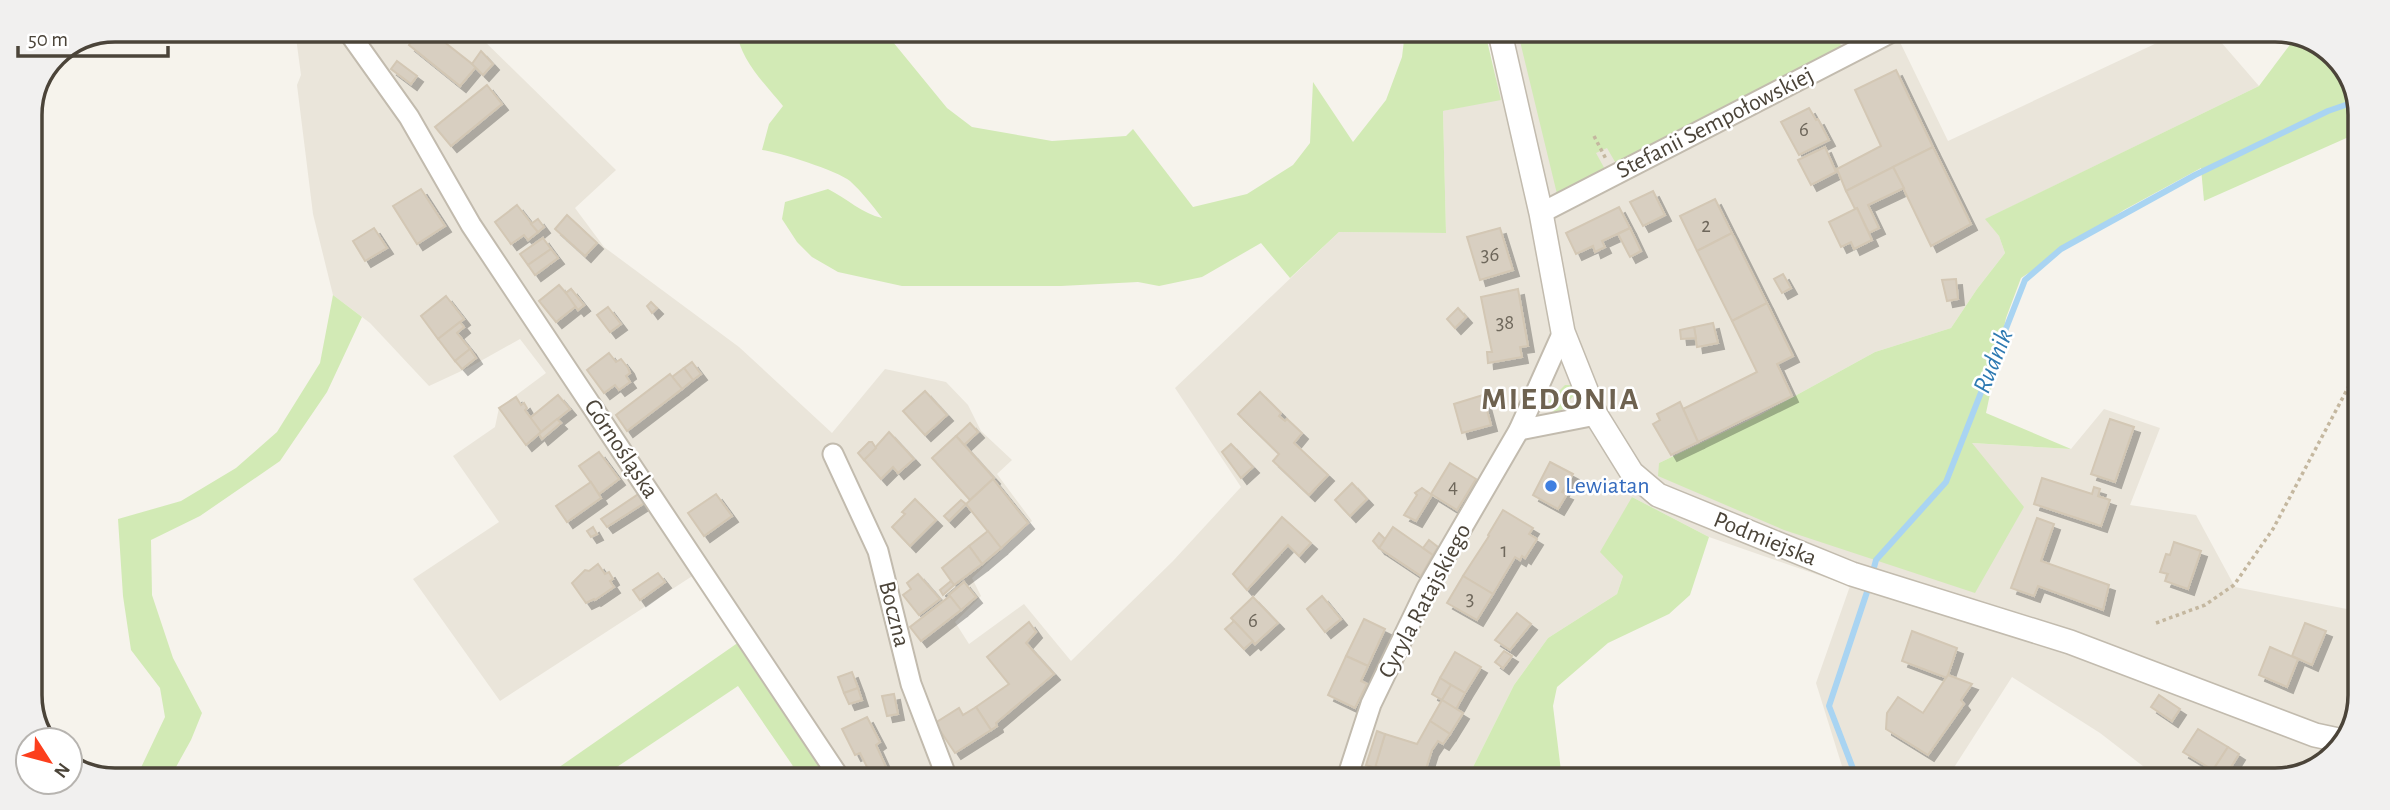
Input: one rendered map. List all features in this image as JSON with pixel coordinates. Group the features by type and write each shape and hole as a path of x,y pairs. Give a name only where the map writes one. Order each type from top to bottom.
{"street":[{"name":"Górnośląska","path":"356,42 409,117 471,225 833,768"},
{"name":"Podmiejska","path":"1502,42 1541,213 1563,332 1596,415 1632,472 1658,495 1852,574 2070,642 2315,736 2333,739"},
{"name":"Stefanii Sempołowskiej","path":"1541,213 1873,42"},
{"name":"Cyryla Ratajskiego","path":"1350,768 1371,705 1421,600 1518,429 1563,332"},
{"path":"1518,429 1596,415"},
{"name":"Boczna","path":"833,454 878,551 911,684 943,768"}],"path":[{"path":"1594,136 1614,175"},
{"path":"2156,623 2205,606 2234,585 2273,529 2348,388"}],"shaded area":[{"path":"297,42 485,42 616,170 575,208 604,247 739,347 832,433 885,369 946,382 968,405 981,431 1012,460 997,474 1032,521 972,578 981,596 955,622 969,644 1024,604 1071,661 1173,561 1241,487 1175,388 1339,232 1446,233 1443,111 1500,99 1489,42 1900,42 1948,141 2159,42 2221,42 2259,86 1986,219 1999,236 2005,253 1951,328 1875,352 1760,415 1659,463 1971,443 2071,449 2104,409 2160,428 2130,505 2196,515 2235,587 2348,609 2346,714 2336,736 2327,747 2299,764 2275,768 2145,768 2100,733 2012,677 1954,768 1843,768 1816,683 1850,586 1709,537 1632,497 1623,576 1617,594 1548,638 1514,685 1472,768 788,768 793,765 738,685 753,653 697,573 500,701 413,579 499,522 453,456 495,427 499,408 546,373 520,339 429,386 370,323 333,295 313,214 297,85 301,75"}],"green space":[{"path":"739,42 893,42 947,108 972,127 1052,141 1126,136 1133,129 1193,207 1247,194 1293,165 1310,143 1313,82 1353,142 1386,100 1402,57 1404,42 1487,42 1501,100 1443,111 1446,233 1339,232 1290,278 1261,243 1202,277 1159,286 1138,282 1061,286 902,286 838,272 812,257 797,242 782,219 785,202 828,189 882,218 859,190 843,177 808,162 762,150 769,124 783,106 743,52"},
{"path":"1520,42 1839,42 1844,52 1618,167 1607,148 1596,153 1607,173 1558,198"},
{"path":"2291,44 2316,54 2333,70 2346,96 2348,137 2204,201 2201,168 2124,210 2021,278 2006,318 1986,413 2071,449 1972,443 2024,507 1975,593 1784,530 1658,476 1659,463 1760,415 1875,352 1951,328 2005,253 1999,236 1985,219 2259,86"},
{"path":"333,295 362,317 327,392 280,461 200,516 151,540 152,595 173,658 202,713 175,768 141,768 165,717 160,688 131,650 123,596 118,519 181,501 236,468 277,432 320,363"},
{"path":"1565,385 1571,385 1574,395 1560,412 1554,412 1550,409 1549,401"},
{"path":"1632,497 1709,537 1690,595 1669,614 1608,643 1557,687 1553,706 1561,768 1472,768 1514,685 1548,638 1617,594 1623,576 1600,552"},
{"path":"739,642 825,768 793,768 738,686 615,768 558,768"}],"building":[{"path":"411,42 444,42 476,67 460,86 409,45"},
{"path":"481,51 493,64 483,75 472,64"},
{"path":"397,61 417,76 411,84 391,69"},
{"path":"1896,70 1933,147 1846,191 1837,169 1881,146 1855,90"},
{"path":"487,85 502,104 451,146 435,127"},
{"path":"1809,108 1829,140 1799,155 1781,122"},
{"path":"1825,147 1836,172 1811,185 1798,160"},
{"path":"1933,147 1971,224 1931,246 1893,167"},
{"path":"1893,167 1904,188 1868,205 1879,228 1869,233 1846,191"},
{"path":"421,189 445,226 417,244 393,206"},
{"path":"1653,191 1665,215 1643,226 1630,202"},
{"path":"1715,199 1732,233 1697,251 1680,216"},
{"path":"517,205 538,232 528,240 524,235 511,244 495,222"},
{"path":"1619,207 1630,228 1602,241 1605,247 1595,252 1593,246 1576,254 1566,233"},
{"path":"1857,208 1872,240 1854,249 1851,242 1841,247 1829,222"},
{"path":"567,215 597,243 585,256 555,229"},
{"path":"538,219 544,227 538,232 531,224"},
{"path":"374,228 387,248 365,261 353,241"},
{"path":"1500,228 1513,270 1480,280 1467,237"},
{"path":"1630,228 1641,251 1630,257 1618,234"},
{"path":"1732,233 1767,303 1732,321 1697,251"},
{"path":"543,238 551,249 528,265 520,254"},
{"path":"551,249 558,258 535,275 528,265"},
{"path":"1783,274 1791,288 1782,293 1774,279"},
{"path":"1956,279 1958,299 1947,301 1942,280"},
{"path":"559,285 566,293 571,289 584,305 578,309 575,307 556,322 539,301"},
{"path":"571,289 584,305 578,310 566,293"},
{"path":"1518,289 1528,346 1520,347 1522,357 1488,363 1487,352 1492,352 1481,297"},
{"path":"446,296 464,319 438,339 421,316"},
{"path":"651,302 657,308 652,313 647,306"},
{"path":"1767,303 1793,356 1777,364 1792,396 1698,442 1683,409 1757,372 1732,321"},
{"path":"608,307 621,324 610,332 597,315"},
{"path":"1458,308 1466,317 1455,328 1447,319"},
{"path":"460,322 464,327 457,333 470,349 455,361 438,339"},
{"path":"1713,323 1718,343 1697,347 1694,327"},
{"path":"1694,327 1696,338 1681,339 1680,330"},
{"path":"470,349 476,358 462,369 455,361"},
{"path":"609,353 616,362 621,359 628,368 630,373 626,376 630,382 619,390 615,385 604,393 587,370"},
{"path":"692,362 701,374 693,380 684,368"},
{"path":"684,368 693,380 682,389 672,377"},
{"path":"670,374 682,389 627,431 616,415"},
{"path":"925,391 947,415 925,435 903,411"},
{"path":"1260,392 1281,413 1279,416 1285,421 1287,419 1302,433 1294,443 1328,475 1309,495 1273,461 1279,454 1238,414"},
{"path":"558,395 570,409 541,432 530,418"},
{"path":"1483,395 1491,425 1462,433 1454,404"},
{"path":"516,397 521,405 524,403 527,408 525,410 541,432 526,445 499,408"},
{"path":"1680,402 1698,442 1671,455 1653,424 1660,420 1657,414"},
{"path":"557,419 561,423 542,439 539,434"},
{"path":"2110,419 2134,427 2115,482 2091,474"},
{"path":"970,423 978,432 964,445 956,436"},
{"path":"889,432 914,459 898,473 893,467 881,479 864,460"},
{"path":"956,436 994,478 970,500 932,458"},
{"path":"869,442 876,448 864,460 858,453"},
{"path":"1231,444 1253,467 1241,478 1222,452"},
{"path":"599,452 619,479 599,494 579,466"},
{"name":"Lewiatan","path":"1550,462 1573,474 1562,492 1567,494 1558,509 1533,495"},
{"path":"1450,463 1476,479 1457,510 1431,494"},
{"path":"2042,478 2092,494 2094,487 2100,489 2098,496 2110,500 2101,526 2034,504"},
{"path":"993,479 1028,523 1001,548 966,504"},
{"path":"591,482 601,498 567,522 556,506"},
{"path":"1352,483 1367,499 1350,516 1335,500"},
{"path":"1422,488 1432,495 1416,521 1404,515 1417,495 1415,493"},
{"path":"640,493 646,502 607,527 601,519"},
{"path":"716,494 732,516 704,536 688,513"},
{"path":"915,499 936,520 910,546 892,527"},
{"path":"961,500 966,504 949,521 944,516"},
{"path":"1503,510 1533,528 1529,534 1537,539 1525,558 1522,556 1520,560 1515,557 1493,594 1463,576"},
{"path":"1282,517 1311,543 1299,556 1288,545 1247,590 1233,574"},
{"path":"2037,518 2054,524 2041,561 2109,585 2103,610 2038,586 2034,596 2011,588"},
{"path":"593,527 597,534 591,537 587,531"},
{"path":"1393,527 1433,555 1421,576 1379,548"},
{"path":"988,531 1001,548 982,564 969,546"},
{"path":"1379,533 1385,539 1379,548 1373,541"},
{"path":"1429,540 1438,547 1433,555 1423,548"},
{"path":"2174,542 2201,551 2188,589 2165,581 2168,574 2160,572 2166,554 2170,555"},
{"path":"969,546 982,564 954,585 942,568"},
{"path":"598,564 605,574 609,572 614,587 586,603 572,583 585,570 589,571"},
{"path":"658,573 665,582 640,600 633,590"},
{"path":"918,574 940,599 919,615 903,595 911,589 907,583"},
{"path":"1463,576 1493,594 1477,620 1447,603"},
{"path":"951,581 954,585 943,595 940,590"},
{"path":"964,582 976,597 961,610 949,595"},
{"path":"950,596 961,610 921,641 910,627"},
{"path":"1322,596 1341,619 1325,632 1307,609"},
{"path":"1253,597 1278,623 1255,644 1231,618"},
{"path":"1517,613 1531,624 1510,650 1495,640"},
{"path":"1364,619 1385,629 1368,666 1346,656"},
{"path":"1234,621 1253,641 1244,649 1225,629"},
{"path":"1029,622 1036,632 1026,643 1054,674 991,730 976,707 1009,684 987,657"},
{"path":"2305,623 2326,631 2312,665 2292,656"},
{"path":"1912,631 1957,648 1947,678 1902,661"},
{"path":"2270,647 2298,659 2287,687 2259,675"},
{"path":"1504,651 1512,656 1503,668 1495,662"},
{"path":"1455,652 1481,667 1465,693 1440,678"},
{"path":"1346,656 1368,666 1361,681 1367,684 1355,708 1328,695"},
{"path":"852,672 858,688 844,693 838,677"},
{"path":"1948,675 1972,684 1961,700 1964,704 1928,755 1886,729 1887,713 1898,697 1923,713"},
{"path":"1440,678 1451,685 1442,700 1432,694"},
{"path":"1451,685 1465,693 1456,709 1442,700"},
{"path":"858,688 862,700 849,704 844,693"},
{"path":"894,694 898,714 887,716 882,696"},
{"path":"2159,695 2180,709 2172,721 2151,707"},
{"path":"1442,700 1463,713 1450,734 1430,721"},
{"path":"976,707 991,730 955,753 935,723 959,708 963,715"},
{"path":"867,717 880,742 876,745 886,767 868,768 860,753 855,755 842,729"},
{"path":"1430,721 1450,734 1443,744 1438,741 1426,768 1375,766 1385,734 1417,744"},
{"path":"2198,729 2228,747 2214,768 2210,768 2183,752"},
{"path":"1377,731 1385,734 1375,768 1366,765"},
{"path":"2228,747 2239,754 2230,768 2214,768"}],"waterway":[{"name":"Rudnik","path":"1872,575 1876,560 1946,482 2025,280 2061,249 2195,175 2347,104"},
{"name":"Rudnik","path":"1853,768 1829,706 1869,586"}],"place":[{"name":"Lewiatan","path":"1551,486"}],"district":[{"name":"MIEDONIA","path":"1561,399"}]}
